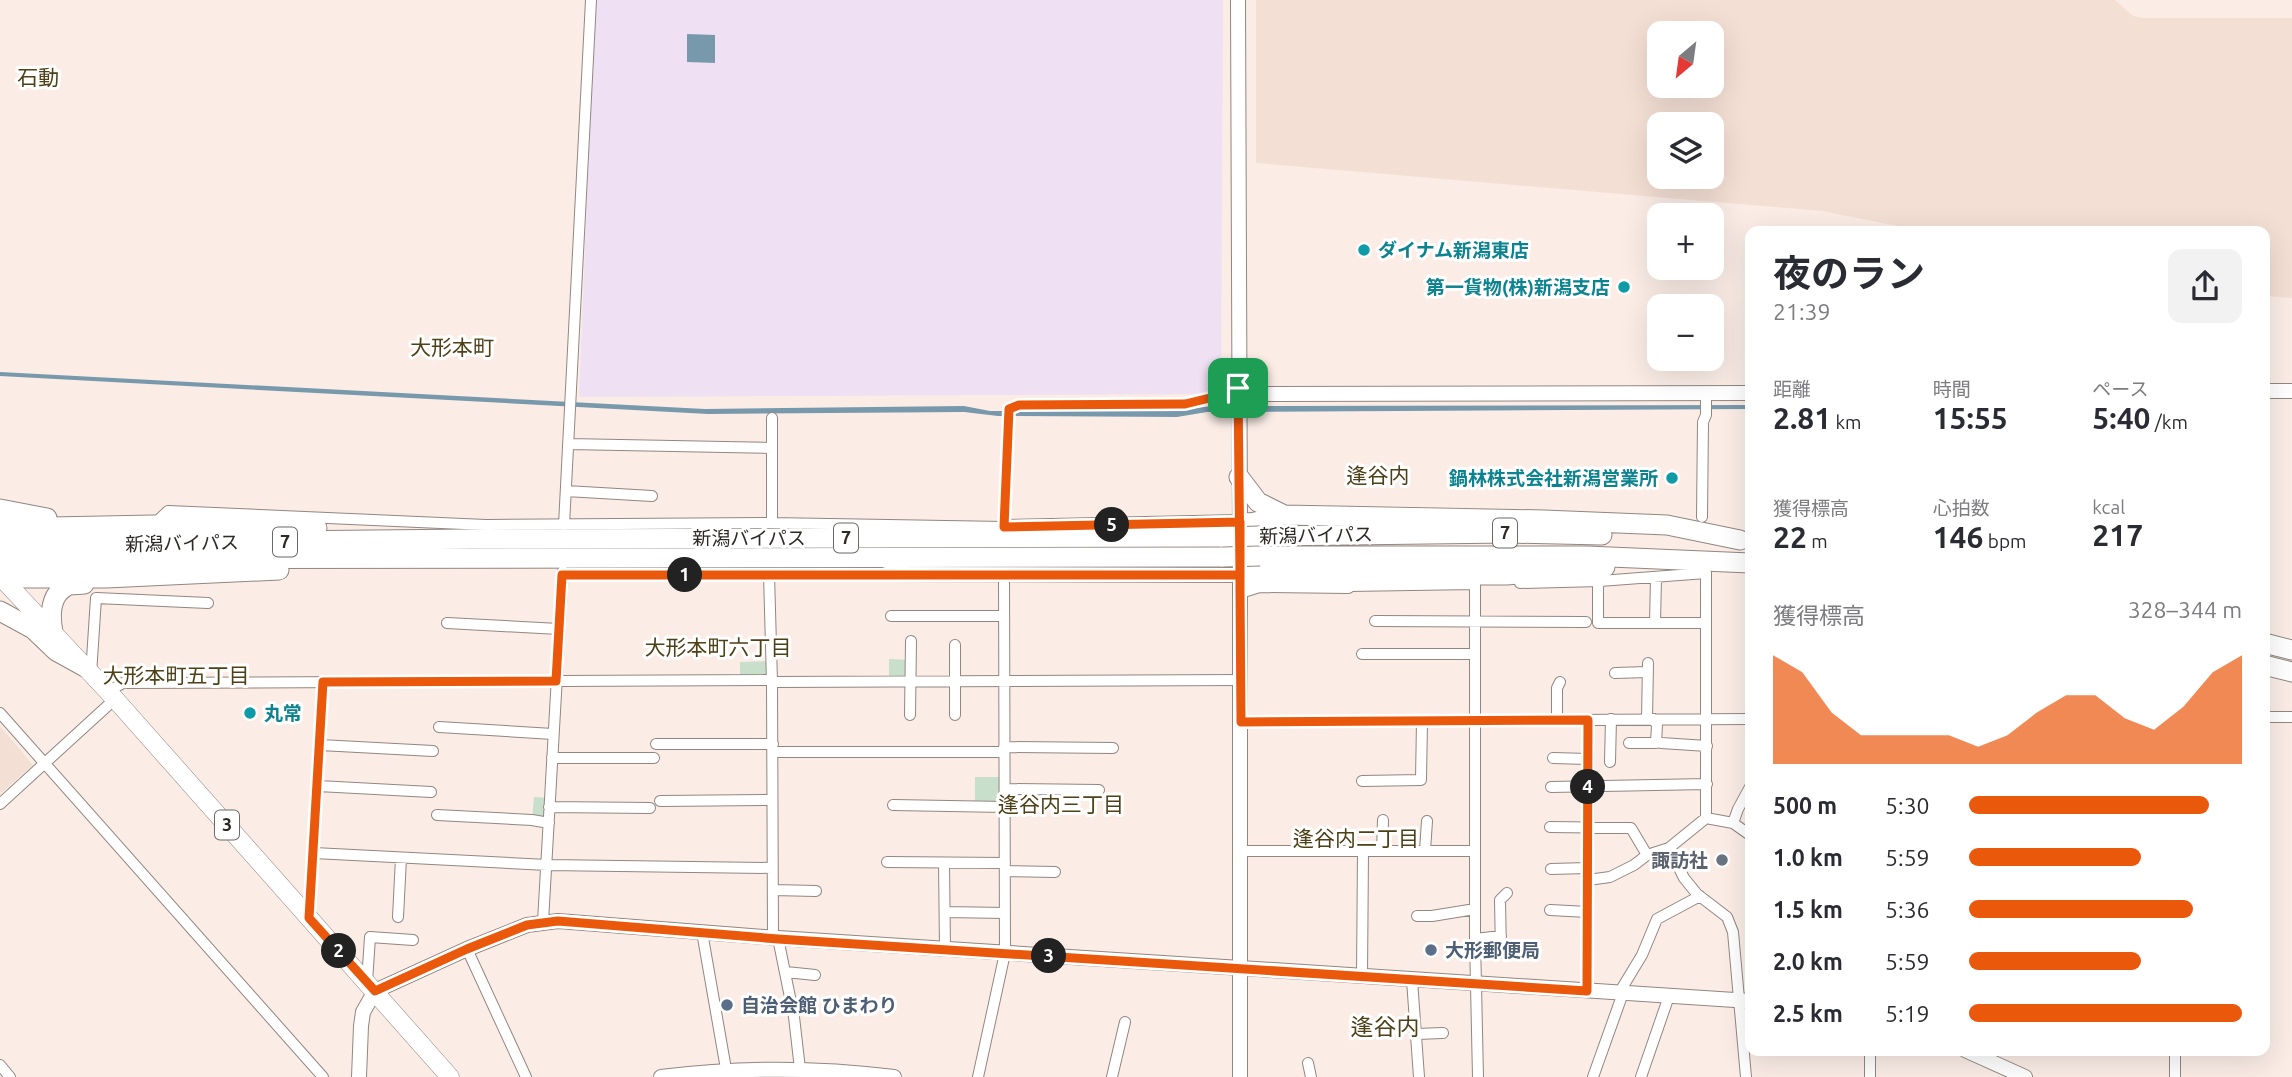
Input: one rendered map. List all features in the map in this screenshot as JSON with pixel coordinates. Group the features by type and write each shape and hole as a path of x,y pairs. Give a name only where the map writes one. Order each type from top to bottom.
{"highway":[{"path":"1240,477 1258,502 1284,515"},
{"path":"0,509 92,525"},
{"path":"1240,522 1251,523 1284,515 1544,520 1667,525 1745,540"},
{"path":"0,528 153,525 358,529 469,539"},
{"name":"新潟バイパス","path":"0,573 101,551 469,539 1222,537 1508,533 1745,540"},
{"name":"新潟バイパス","path":"0,544 101,551 458,559 1587,556 1745,563"},
{"path":"53,632 50,613 56,597 67,586 458,559"},
{"path":"1240,583 1506,575 1708,560"},
{"path":"0,573 183,576"},
{"path":"0,611 33,629 56,650 88,671"},
{"path":"2270,644 2292,650"},
{"path":"2270,666 2292,672"}],"main road":[{"name":"3","path":"0,573 450,1077"}],"street":[{"path":"564,525 591,0"},
{"path":"1238,0 1240,1077"},
{"path":"1004,527 1009,414 1019,405 1185,404 1239,391 1745,393"},
{"path":"2270,391 2292,391"},
{"path":"1702,517 1706,393"},
{"path":"772,418 772,523"},
{"path":"568,444 772,448"},
{"path":"566,491 652,496"},
{"path":"153,525 167,511 413,523 564,525 772,523 1004,527 1240,522"},
{"path":"543,922 563,573 1003,574 1348,586 1598,580 1706,573 1706,818"},
{"path":"978,1077 1005,953 1003,574"},
{"path":"769,575 773,748 772,868 776,938 786,972 800,1069"},
{"path":"1656,577 1656,623"},
{"path":"1598,580 1598,623 1706,623"},
{"path":"1475,584 1475,939 1478,1077"},
{"path":"88,671 96,598 208,603"},
{"path":"891,616 1004,616"},
{"path":"1375,621 1587,622"},
{"path":"447,623 559,629"},
{"path":"910,715 911,641"},
{"path":"955,715 956,645"},
{"path":"1362,654 1474,654"},
{"path":"1615,673 1648,667 1650,719 1657,725 1656,743 1629,743"},
{"path":"0,804 123,683 1241,680"},
{"path":"309,918 323,682"},
{"path":"1557,720 1557,688 1560,682"},
{"path":"0,713 323,1077"},
{"path":"2270,717 2292,717"},
{"path":"1610,762 1611,719"},
{"path":"1241,722 1745,719"},
{"path":"1587,991 1588,720"},
{"path":"1362,781 1421,780 1422,721"},
{"path":"439,727 553,734"},
{"path":"656,744 773,748 1113,748"},
{"path":"1661,744 1707,746"},
{"path":"320,745 433,751"},
{"path":"552,758 654,758"},
{"path":"1553,758 1588,759"},
{"path":"1552,787 1707,784"},
{"path":"318,786 431,792"},
{"path":"1005,789 1099,790"},
{"path":"1733,823 1745,796"},
{"path":"660,801 772,800"},
{"path":"893,805 1005,807"},
{"path":"549,807 650,808"},
{"path":"437,815 549,823"},
{"path":"1588,880 1610,877 1647,855 1668,848 1706,818 1733,823 1745,831"},
{"path":"1382,851 1383,820"},
{"path":"1425,851 1427,821"},
{"path":"1550,827 1631,828 1647,855"},
{"path":"371,986 527,925 558,921 776,938 1745,1000 1733,932 1727,917 1700,896 1684,878 1668,848"},
{"path":"1241,851 1475,851"},
{"path":"1362,976 1363,851"},
{"path":"314,853 547,865 772,868"},
{"path":"398,916 401,858"},
{"path":"887,862 944,863 1055,872"},
{"path":"944,863 945,949"},
{"path":"1551,869 1588,868"},
{"path":"773,890 816,891"},
{"path":"1501,953 1500,900 1507,893"},
{"path":"1593,1077 1621,993 1642,955 1657,919 1700,896"},
{"path":"1417,916 1475,909"},
{"path":"1550,910 1588,912"},
{"path":"945,912 1005,913"},
{"path":"702,932 726,1069"},
{"path":"1475,939 1501,936"},
{"path":"359,1077 361,1026 371,986 370,937 413,940"},
{"path":"467,949 526,1077"},
{"path":"786,972 815,975"},
{"path":"1412,979 1419,1077"},
{"path":"1642,1077 1669,996"},
{"path":"1112,1077 1125,1022"},
{"path":"1416,1034 1443,1033"},
{"path":"1746,1056 1746,1077"},
{"path":"1870,1056 1870,1077"},
{"path":"1978,1056 2025,1077"},
{"path":"2175,1056 2175,1077"},
{"path":"1308,1063 1311,1077"},
{"path":"0,1065 10,1077"},
{"path":"661,1077 726,1069 778,1073 800,1069 835,1070 894,1077"}],"shaded area":[{"path":"595,0 1223,0 1221,394 579,397"},
{"path":"1256,0 2115,0 2133,16 2144,18 2292,18 2292,298 2270,296 2270,226 1897,226 1822,211 1256,163"},
{"path":"0,726 33,765 0,794"}],"green space":[{"path":"889,659 910,660 910,681 889,680"},
{"path":"771,661 771,679 740,678 740,662"},
{"path":"975,777 1004,777 1004,806 975,806"},
{"path":"534,797 551,798 549,820 532,820"}],"water":[{"path":"687,34 715,35 715,63 687,62"},
{"path":"0,372 705,409 964,406 990,411 1173,411 1212,406 1745,405 1745,409 1207,412 1177,417 998,416 964,412 708,414 0,376"}],"place":[{"name":"ダイナム新潟東店","path":"1364,250"},
{"name":"第一貨物(株)新潟支店","path":"1624,287"},
{"name":"鍋林株式会社新潟営業所","path":"1672,478"},
{"name":"丸常","path":"250,713"},
{"name":"諏訪社","path":"1722,860"},
{"name":"大形郵便局","path":"1431,950"},
{"name":"自治会館 ひまわり","path":"727,1005"}],"district":[{"name":"石動","path":"38,78"},
{"name":"大形本町","path":"452,348"},
{"name":"逢谷内","path":"1378,476"},
{"name":"大形本町六丁目","path":"718,648"},
{"name":"大形本町五丁目","path":"176,676"},
{"name":"逢谷内三丁目","path":"1061,805"},
{"name":"逢谷内二丁目","path":"1356,839"},
{"name":"逢谷内","path":"1385,1027"}],"route":[{"path":"1238,388 1185,404 1019,405 1009,409 1004,527 1014,528 1240,522 1241,722 1588,720 1587,991 778,939 558,921 527,925 375,991 309,918 323,682 556,681 562,575 1240,575 1238,388"}]}
